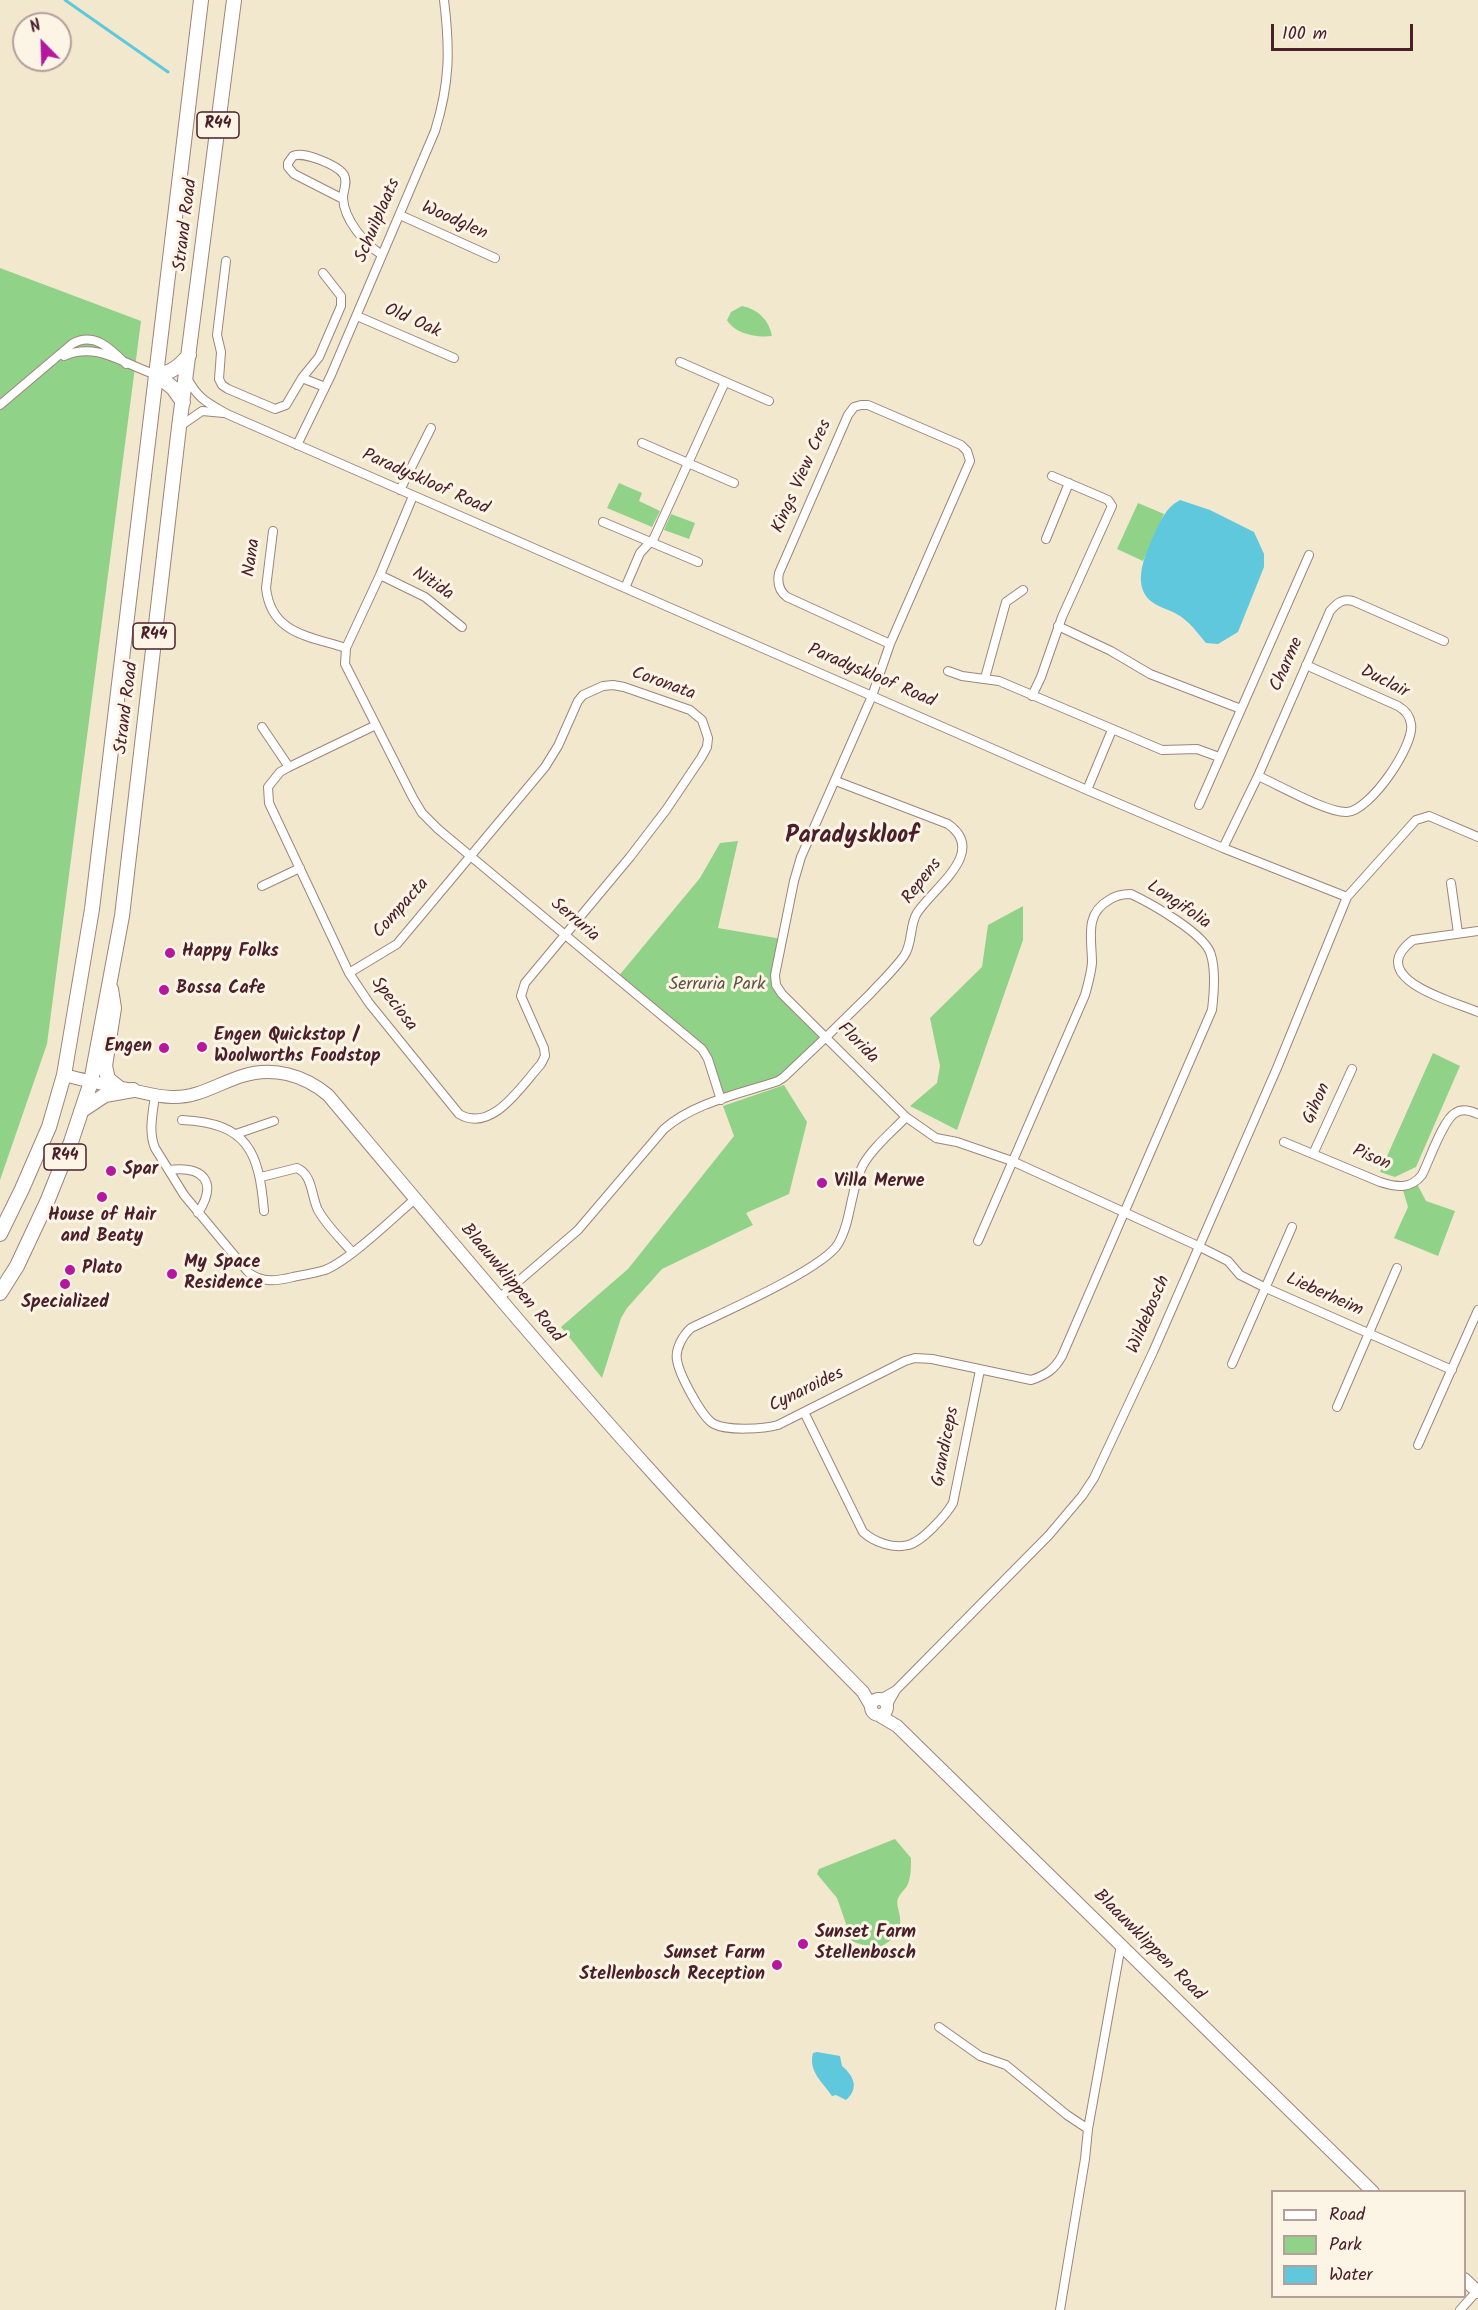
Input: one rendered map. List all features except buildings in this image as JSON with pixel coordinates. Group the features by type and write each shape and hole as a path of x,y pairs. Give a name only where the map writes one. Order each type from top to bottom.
{"main road":[{"name":"Strand Road","path":"0,1234 49,1127 64,1075 92,909 201,0"},
{"name":"Strand Road","path":"0,1293 16,1266 46,1202 71,1142 91,1082 122,916 179,427 234,0"},
{"path":"157,375 170,373 189,355"},
{"path":"157,375 173,388 183,402"},
{"path":"109,984 114,1008 105,1066 108,1079 126,1089"},
{"path":"81,1111 105,1095 126,1089"}],"street":[{"name":"Schuilplaats","path":"297,445 357,316 435,131 445,98 448,66 448,33 444,0"},
{"path":"343,199 294,174 288,167 293,156 303,154 338,168 345,177 343,199 348,214 359,234 382,255"},
{"name":"Woodglen","path":"400,215 495,258"},
{"path":"226,261 217,335 221,352 218,372 222,385 275,409 286,405 302,378 319,357 341,306 341,296 323,273"},
{"name":"Old Oak","path":"357,316 454,358"},
{"path":"0,405 72,344 88,340 108,346 126,364 157,375"},
{"path":"680,362 769,401"},
{"name":"Paradyskloof Road","path":"186,375 194,392 205,402 227,414 1087,790 1223,848 1347,897"},
{"path":"302,378 325,387"},
{"path":"625,588 640,553 651,542 724,382"},
{"name":"Kings View Cres","path":"872,696 890,644 970,461 967,451 961,445 868,405 861,405 854,407 848,415 777,582 781,592 787,597 890,644"},
{"name":"Paradyskloof Road","path":"179,427 202,411 227,414"},
{"path":"399,490 431,428"},
{"path":"642,443 734,483"},
{"path":"1032,696 1041,677 1058,626 1112,506 1108,500 1052,476"},
{"path":"1046,539 1069,483"},
{"path":"346,648 413,496"},
{"path":"603,522 698,562"},
{"name":"Nana","path":"273,531 266,588 273,613 285,628 346,648"},
{"path":"1199,805 1309,555"},
{"name":"Nitida","path":"380,575 425,597 462,627"},
{"path":"985,678 1006,602 1023,590"},
{"name":"Charme","path":"1223,848 1258,776 1330,611 1337,603 1344,600 1353,601 1444,641"},
{"path":"1058,626 1111,651 1150,674 1240,709"},
{"name":"Serruria","path":"346,648 345,664 422,813 470,856 702,1049 708,1059 721,1101"},
{"name":"Duclair","path":"1258,776 1334,810 1354,811 1362,806 1393,771 1411,731 1409,716 1398,706 1306,665"},
{"path":"948,671 962,676 999,681 1162,750 1197,749 1219,758"},
{"name":"Coronata","path":"470,856 545,767 558,746 573,710 584,694 614,685 697,714 708,738 701,758 666,810 566,936"},
{"name":"Florida","path":"872,696 801,857 775,975 776,985 782,994 828,1037 906,1117 936,1138 1012,1161 1198,1246"},
{"name":"Speciosa","path":"376,724 280,772 268,787 269,802 349,973 369,1003 459,1114 467,1119 476,1120 498,1111 541,1064 545,1056 544,1048 521,996 523,988 566,936"},
{"path":"262,728 289,766"},
{"path":"1087,790 1112,730"},
{"name":"Repens","path":"721,1101 778,1081 828,1037 905,955 916,915 953,870 963,853 961,837 948,824 836,781"},
{"path":"1347,897 1416,820 1422,817 1429,816 1478,837"},
{"name":"Compacta","path":"349,973 398,944 470,856"},
{"path":"262,886 300,868"},
{"path":"1451,883 1458,933"},
{"name":"Longifolia","path":"978,1241 1085,995 1092,964 1091,925 1094,912 1101,904 1121,894 1131,894 1195,934 1205,943 1211,954 1214,996 1208,1021 1123,1213"},
{"name":"Wildebosch","path":"880,1706 1049,1535 1082,1496 1105,1458 1277,1068 1347,897"},
{"path":"1478,931 1413,940 1407,944 1398,967 1400,973 1411,983 1478,1012"},
{"name":"Gihon","path":"1314,1152 1352,1069"},
{"name":"Blaauwklippen Road","path":"64,1075 172,1097 201,1093 256,1072 283,1073 310,1082 328,1095 499,1298 666,1488 759,1588 1371,2190"},
{"path":"155,1095 152,1140 169,1170 184,1196 198,1213 249,1273 261,1279 279,1280 325,1270 352,1252 415,1198"},
{"path":"499,1298 578,1230 664,1129 682,1114 721,1101"},
{"name":"Pison","path":"1284,1142 1314,1152 1380,1182 1394,1187 1404,1187 1418,1180 1422,1175 1451,1116 1468,1110 1478,1114"},
{"name":"Cynaroides","path":"906,1117 863,1166 844,1229 838,1244 831,1253 810,1269 692,1328 681,1342 677,1359 679,1368 702,1412 712,1424 727,1427 770,1428 904,1361 915,1358 932,1359 1031,1380 1052,1371 1062,1356 1123,1213"},
{"path":"182,1120 212,1123 236,1134 252,1154 261,1177 264,1211"},
{"path":"236,1134 274,1121"},
{"path":"169,1170 187,1169 202,1176 208,1190 207,1199 198,1213"},
{"path":"261,1177 301,1169 308,1178 320,1213 352,1252"},
{"name":"Lieberheim","path":"1233,1364 1292,1227"},
{"name":"Lieberheim","path":"1198,1246 1233,1265 1240,1275 1266,1288 1452,1370"},
{"name":"Lieberheim","path":"1337,1407 1397,1268"},
{"path":"1418,1444 1478,1310"},
{"name":"Grandiceps","path":"804,1412 863,1532 880,1542 897,1546 908,1545 916,1541 940,1519 953,1503 980,1370"},
{"path":"1060,2310 1088,2129 1121,1945"},
{"path":"939,2027 980,2056 1006,2065 1088,2129"},
{"path":"1460,2310 1478,2292 1466,2281"}],"green space":[{"path":"0,268 141,321 47,1044 0,1180"},
{"path":"742,306 762,316 772,336 747,334 731,325 727,320 731,312"},
{"path":"619,483 642,493 639,501 660,511 652,527 607,508"},
{"path":"1138,503 1164,514 1143,561 1117,549"},
{"path":"671,514 695,523 689,539 664,530"},
{"name":"Serruria Park","path":"738,841 718,928 782,939 776,985 828,1037 784,1077 721,1100 708,1059 617,978 700,878 720,843"},
{"path":"1023,906 1023,940 957,1130 910,1106 937,1083 940,1066 930,1018 982,967 988,925"},
{"path":"1433,1053 1460,1066 1416,1167 1395,1177 1380,1172"},
{"path":"784,1085 807,1122 789,1194 746,1213 753,1225 662,1269 627,1308 621,1318 602,1378 561,1327 628,1269 734,1136 723,1106"},
{"path":"1416,1182 1426,1201 1455,1211 1438,1256 1394,1238 1408,1207 1402,1187"},
{"path":"895,1839 911,1858 911,1873 907,1886 897,1900 900,1923 897,1933 891,1940 877,1948 852,1941 837,1898 817,1874 819,1869"}],"water":[{"path":"1180,500 1210,510 1254,532 1264,554 1264,567 1238,632 1218,644 1206,643 1187,622 1177,614 1155,604 1147,598 1143,590 1141,572 1149,545 1170,507"},
{"path":"813,2053 840,2056 842,2066 852,2078 854,2086 846,2100 836,2095 832,2096 817,2076 812,2060"}],"waterway":[{"path":"65,0 168,72"}],"place":[{"name":"Happy Folks","path":"170,953"},
{"name":"Bossa Cafe","path":"164,990"},
{"name":"Engen Quickstop / Woolworths Foodstop","path":"202,1047"},
{"name":"Engen","path":"164,1048"},
{"name":"Spar","path":"111,1171"},
{"name":"Villa Merwe","path":"822,1183"},
{"name":"House of Hair and Beaty","path":"102,1197"},
{"name":"Plato","path":"70,1270"},
{"name":"My Space Residence","path":"172,1274"},
{"name":"Specialized","path":"65,1284"},
{"name":"Sunset Farm Stellenbosch","path":"803,1944"},
{"name":"Sunset Farm Stellenbosch Reception","path":"777,1965"}],"district":[{"name":"Paradyskloof","path":"852,838"}]}
